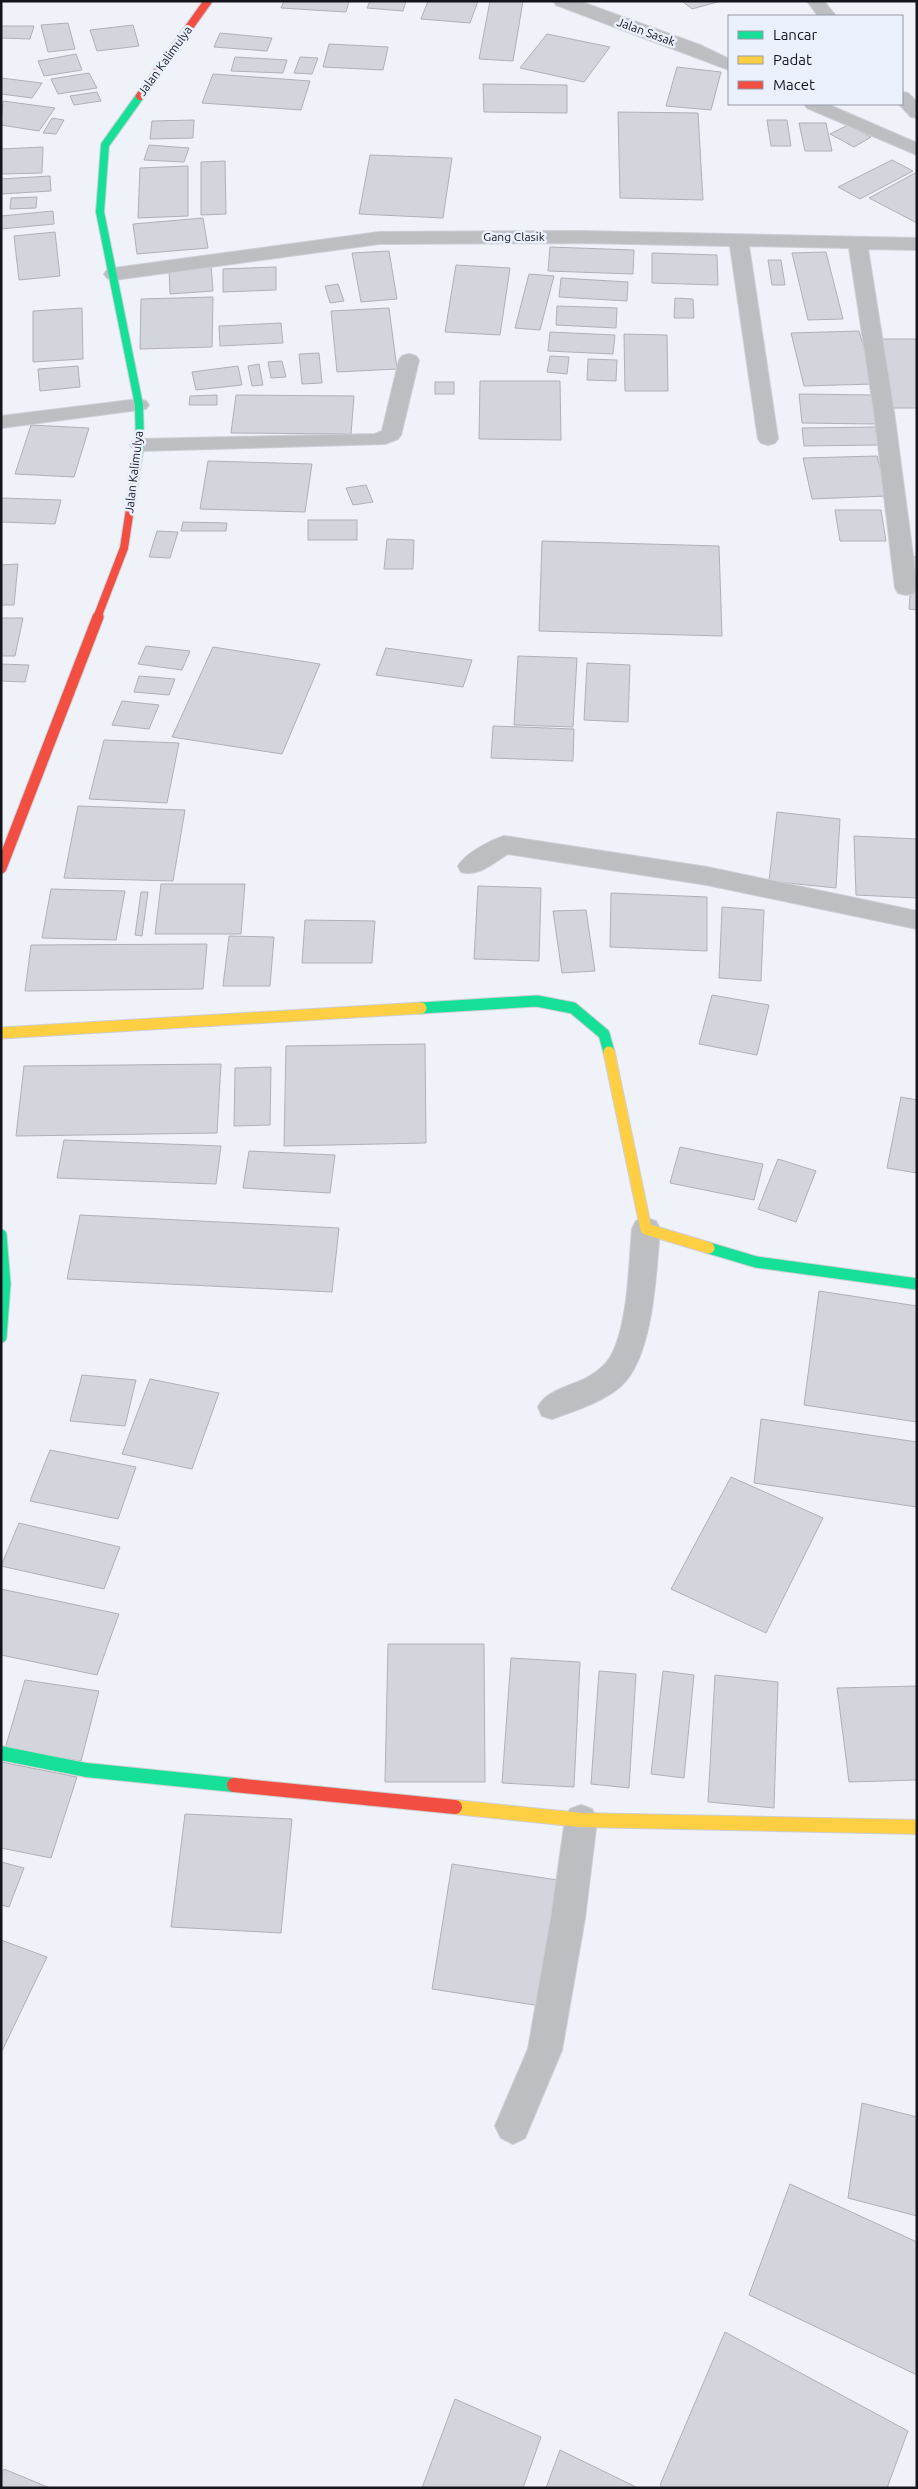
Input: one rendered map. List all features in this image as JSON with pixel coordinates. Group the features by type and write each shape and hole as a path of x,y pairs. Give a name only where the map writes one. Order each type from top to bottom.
{"street":[{"name":"Jalan Kalimulya","path":"1,868 124,548 140,445 139,405 100,212 105,145 208,1"},
{"name":"Jalan Sasak","path":"562,1 694,49 728,65"},
{"path":"815,1 826,15"},
{"path":"903,98 917,113"},
{"path":"815,105 917,150"},
{"name":"Gang Clasik","path":"114,274 379,238 581,236 917,244"},
{"path":"739,240 768,439"},
{"path":"858,243 884,412 906,588"},
{"path":"140,445 378,440 390,435 409,360"},
{"path":"1,422 139,405"},
{"path":"470,866 504,845 707,876 917,920"},
{"path":"1,1033 537,1002 573,1008 604,1034 616,1080 646,1229 640,1296 630,1346 612,1377 552,1408"},
{"path":"646,1229 756,1262 917,1284"},
{"path":"1,1234 5,1284 1,1336"},
{"path":"1,1753 86,1770 581,1820 917,1827"},
{"path":"514,2126 545,2050 568,1918 581,1820"}],"building":[{"path":"284,1 349,1 346,12 281,8"},
{"path":"370,1 406,1 403,11 367,8"},
{"path":"428,1 478,1 470,23 421,19"},
{"path":"490,1 523,1 513,61 479,59"},
{"path":"682,1 721,1 692,9"},
{"path":"68,23 75,49 48,52 41,25"},
{"path":"133,25 139,46 97,51 90,30"},
{"path":"1,26 34,26 30,39 1,38"},
{"path":"220,33 272,38 267,51 214,47"},
{"path":"547,34 610,47 584,82 520,68"},
{"path":"329,44 388,47 383,70 323,67"},
{"path":"76,54 82,70 44,76 38,61"},
{"path":"235,57 287,60 283,73 231,71"},
{"path":"300,57 318,58 312,74 294,73"},
{"path":"677,67 721,72 711,110 666,106"},
{"path":"89,73 97,88 58,94 51,79"},
{"path":"213,74 310,81 301,110 202,103"},
{"path":"1,78 42,83 32,98 1,94"},
{"path":"483,84 567,85 567,113 484,112"},
{"path":"97,92 101,101 74,105 70,96"},
{"path":"3,101 55,108 39,131 1,125"},
{"path":"618,112 698,113 703,200 620,198"},
{"path":"52,118 64,120 56,134 43,133"},
{"path":"194,120 193,138 150,139 152,121"},
{"path":"767,120 787,120 791,146 771,146"},
{"path":"799,123 826,123 832,151 805,151"},
{"path":"848,125 871,137 854,147 830,134"},
{"path":"149,145 189,148 184,162 144,160"},
{"path":"43,147 42,173 1,174 1,149"},
{"path":"370,155 452,158 443,218 359,214"},
{"path":"892,160 913,171 860,199 838,187"},
{"path":"225,161 226,214 201,215 201,162"},
{"path":"188,166 188,216 138,218 140,168"},
{"path":"917,172 917,223 869,198"},
{"path":"50,176 51,191 1,194 1,179"},
{"path":"37,197 36,208 10,209 11,198"},
{"path":"53,211 54,224 1,229 1,216"},
{"path":"203,218 208,248 137,254 133,224"},
{"path":"55,232 60,276 19,280 14,236"},
{"path":"550,247 634,250 633,274 548,271"},
{"path":"389,251 397,299 361,302 352,253"},
{"path":"826,252 843,319 808,320 792,253"},
{"path":"652,253 717,255 718,285 652,283"},
{"path":"768,260 781,260 785,285 772,285"},
{"path":"211,265 213,291 170,294 169,267"},
{"path":"456,265 510,268 500,335 445,332"},
{"path":"276,267 276,290 223,292 223,269"},
{"path":"529,274 554,276 540,330 515,328"},
{"path":"561,278 628,282 627,301 559,297"},
{"path":"338,284 344,301 330,303 325,286"},
{"path":"213,297 212,347 140,349 141,299"},
{"path":"675,298 693,299 694,318 674,318"},
{"path":"557,306 617,308 616,328 556,325"},
{"path":"82,308 83,359 33,362 33,311"},
{"path":"389,308 397,369 337,372 331,311"},
{"path":"281,323 283,343 220,346 219,326"},
{"path":"859,331 874,384 804,386 791,333"},
{"path":"550,332 615,335 613,354 548,351"},
{"path":"624,334 667,335 668,391 625,391"},
{"path":"881,339 917,339 917,408 892,408"},
{"path":"319,353 322,383 302,384 299,354"},
{"path":"550,356 569,357 567,374 547,372"},
{"path":"588,359 617,360 616,381 587,380"},
{"path":"282,361 286,377 271,378 268,362"},
{"path":"259,364 263,385 252,386 248,366"},
{"path":"78,366 80,387 40,391 38,369"},
{"path":"238,366 242,385 196,390 192,372"},
{"path":"480,381 560,381 561,440 479,439"},
{"path":"435,382 454,382 454,394 435,394"},
{"path":"799,394 873,395 877,424 802,423"},
{"path":"217,395 217,405 189,405 190,396"},
{"path":"236,395 354,396 351,434 231,433"},
{"path":"31,425 89,428 74,477 15,474"},
{"path":"875,427 879,445 804,446 802,428"},
{"path":"877,456 887,496 812,499 803,458"},
{"path":"208,461 312,464 305,512 200,509"},
{"path":"366,485 373,502 353,505 346,488"},
{"path":"1,498 61,500 55,524 1,522"},
{"path":"835,510 881,510 886,541 840,541"},
{"path":"308,520 357,520 357,540 308,540"},
{"path":"183,522 227,523 226,531 181,531"},
{"path":"157,531 178,532 170,558 149,557"},
{"path":"387,539 414,540 413,569 384,569"},
{"path":"542,541 719,546 722,636 539,631"},
{"path":"913,557 917,557 917,610 909,609"},
{"path":"18,564 14,605 1,605 1,565"},
{"path":"1,618 23,618 15,656 1,656"},
{"path":"146,646 190,651 182,670 138,664"},
{"path":"213,647 320,664 282,754 172,737"},
{"path":"386,648 472,660 463,687 376,675"},
{"path":"518,656 577,658 573,727 514,725"},
{"path":"587,663 630,665 628,722 584,720"},
{"path":"1,664 29,665 25,682 1,681"},
{"path":"139,676 175,679 169,695 134,692"},
{"path":"122,701 159,705 149,729 112,725"},
{"path":"493,726 574,729 573,761 491,758"},
{"path":"104,740 179,743 167,803 89,799"},
{"path":"78,806 185,810 173,881 64,878"},
{"path":"777,812 840,819 836,888 769,881"},
{"path":"854,836 917,839 917,898 856,895"},
{"path":"161,884 245,884 241,934 155,934"},
{"path":"478,886 541,888 539,961 474,959"},
{"path":"51,889 125,891 116,940 42,938"},
{"path":"141,892 148,892 142,936 135,935"},
{"path":"611,893 707,897 707,951 610,947"},
{"path":"722,907 764,910 761,981 719,978"},
{"path":"586,910 595,971 562,973 553,911"},
{"path":"305,920 375,921 372,963 302,963"},
{"path":"229,936 274,937 270,986 223,986"},
{"path":"207,944 203,989 25,991 31,945"},
{"path":"712,995 769,1005 757,1055 699,1044"},
{"path":"425,1044 426,1143 284,1146 286,1046"},
{"path":"221,1064 217,1133 16,1136 24,1066"},
{"path":"271,1067 270,1125 234,1126 235,1068"},
{"path":"901,1097 917,1100 917,1173 887,1168"},
{"path":"64,1140 221,1146 216,1184 57,1178"},
{"path":"680,1147 763,1164 754,1200 670,1183"},
{"path":"249,1151 335,1155 330,1193 243,1188"},
{"path":"778,1159 816,1171 796,1222 758,1209"},
{"path":"80,1215 339,1228 332,1292 67,1279"},
{"path":"819,1291 917,1306 917,1422 804,1405"},
{"path":"82,1375 136,1380 125,1426 70,1421"},
{"path":"150,1379 219,1393 192,1469 122,1454"},
{"path":"761,1419 917,1442 917,1507 754,1483"},
{"path":"50,1450 136,1467 118,1519 30,1501"},
{"path":"731,1477 823,1518 766,1633 671,1589"},
{"path":"19,1523 120,1547 104,1589 1,1566"},
{"path":"1,1589 119,1614 97,1675 1,1655"},
{"path":"388,1644 484,1644 485,1782 385,1782"},
{"path":"511,1658 580,1662 574,1787 502,1783"},
{"path":"599,1671 636,1674 629,1788 591,1784"},
{"path":"663,1671 694,1675 684,1778 651,1774"},
{"path":"715,1675 778,1682 774,1808 708,1802"},
{"path":"25,1680 99,1691 81,1761 5,1749"},
{"path":"917,1686 917,1780 849,1782 837,1688"},
{"path":"1,1762 77,1777 51,1858 1,1848"},
{"path":"185,1814 292,1819 281,1933 171,1927"},
{"path":"1,1862 24,1868 9,1907 1,1905"},
{"path":"452,1864 564,1881 547,2007 432,1989"},
{"path":"1,1940 47,1957 1,2053"},
{"path":"862,2103 917,2117 917,2216 848,2198"},
{"path":"790,2184 917,2242 917,2375 749,2295"},
{"path":"725,2332 908,2431 887,2488 664,2488 660,2485"},
{"path":"455,2399 541,2437 523,2488 422,2488"},
{"path":"560,2450 638,2488 546,2488"},
{"path":"4,2469 50,2488 1,2488 1,2475"}],"traffic: fast":[{"path":"137,463 140,445 139,405 100,212 105,145 140,96"},
{"path":"421,1008 537,1001 573,1008 604,1034 609,1052"},
{"path":"1,1235 5,1284 1,1337"},
{"path":"709,1248 756,1262 917,1284"},
{"path":"1,1753 86,1770 234,1785"}],"traffic: slow":[{"path":"1,1033 421,1008"},
{"path":"609,1052 646,1229 709,1248"},
{"path":"455,1807 581,1820 917,1827"}],"traffic: jam":[{"path":"140,96 208,1"},
{"path":"1,868 124,548 137,463"},
{"path":"234,1785 455,1807"}]}
